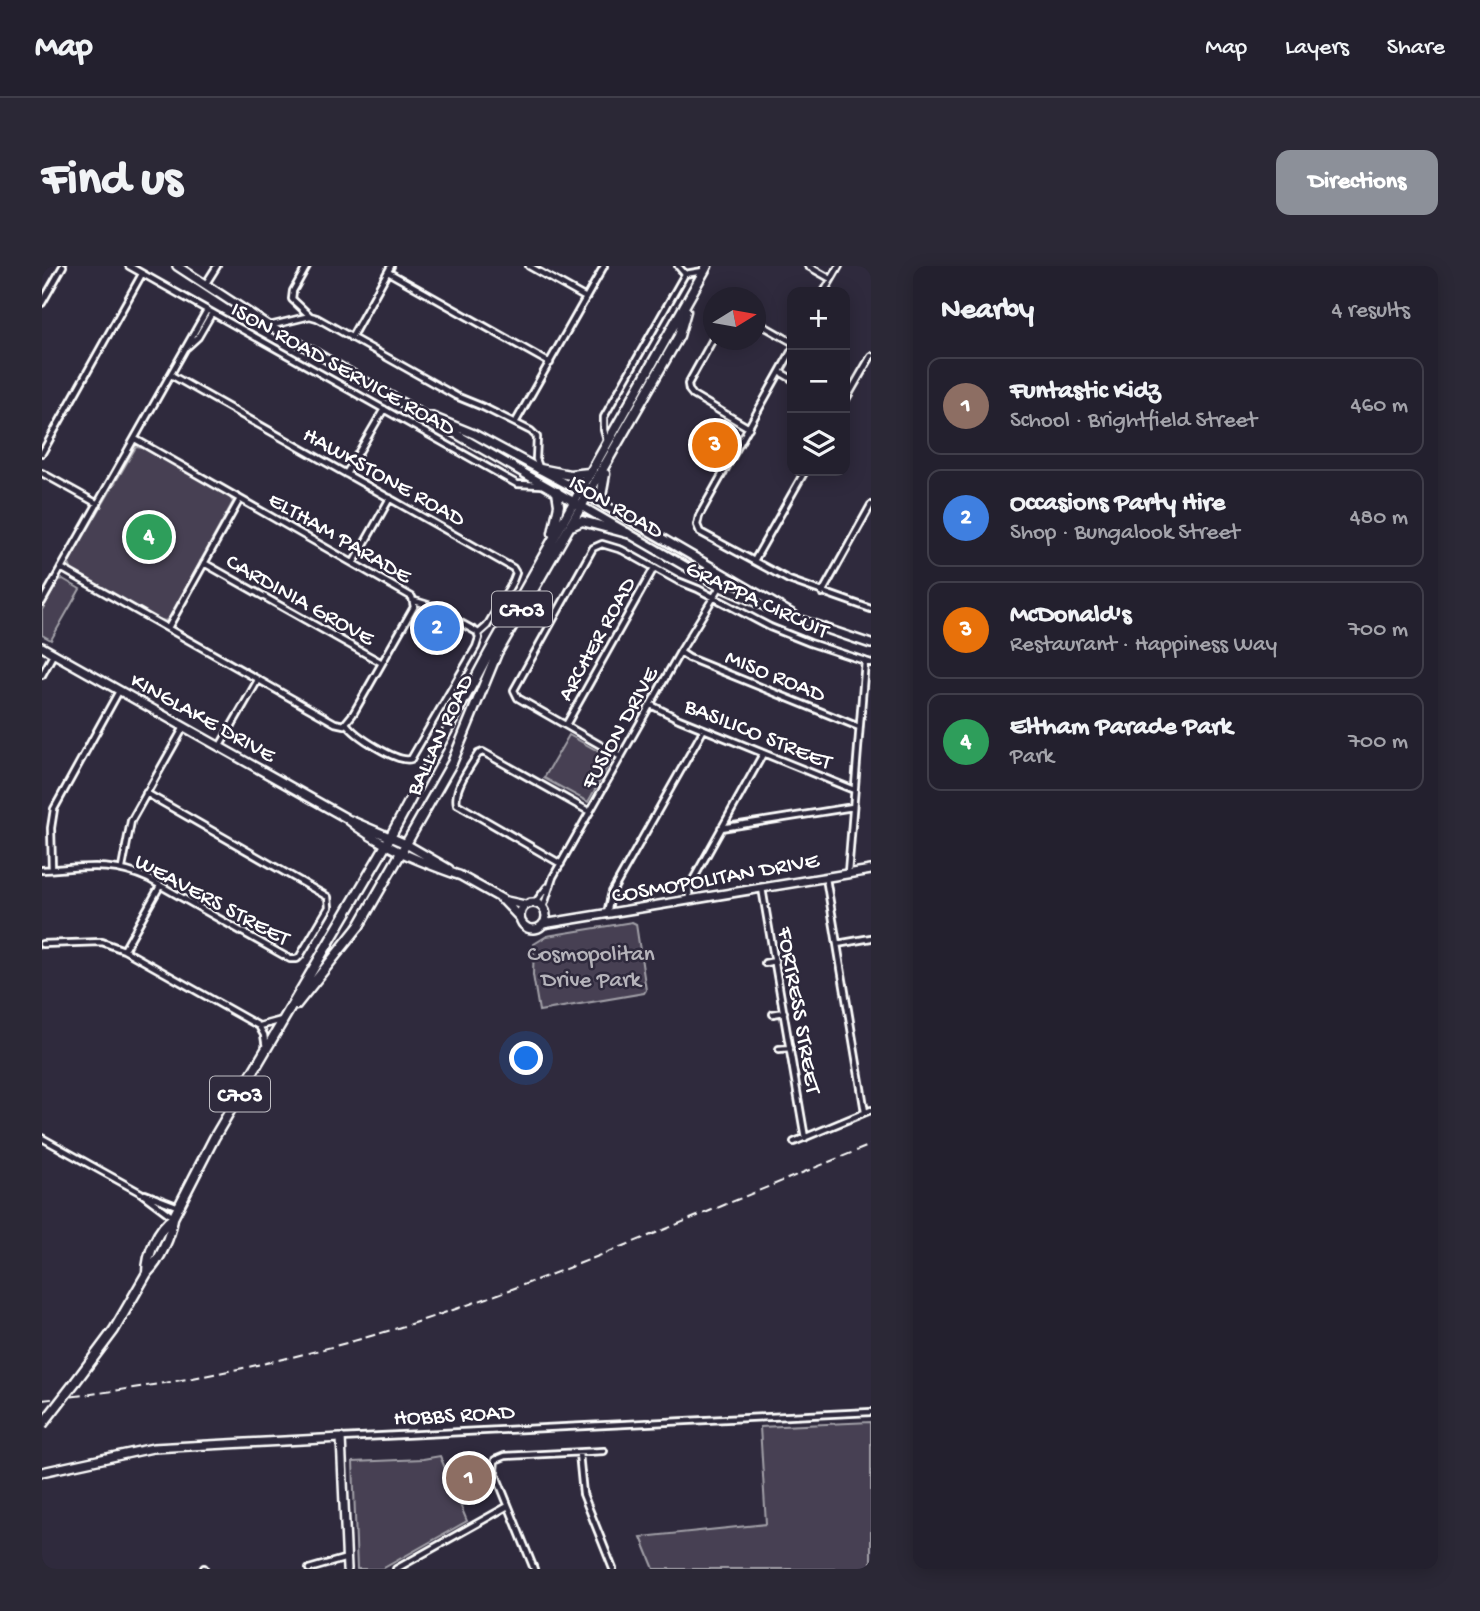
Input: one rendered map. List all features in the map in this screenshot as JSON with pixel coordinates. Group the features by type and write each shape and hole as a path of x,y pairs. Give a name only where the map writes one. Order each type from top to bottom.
{"main road":[{"name":"BALLAN ROAD","path":"42,1425 114,1330 147,1273 147,1260 165,1224 173,1218 214,1138 340,928 475,677 706,268"},
{"name":"BALLAN ROAD","path":"283,1020 359,926 452,763 497,653 679,336 687,304"},
{"path":"606,506 601,500 601,493 609,461"},
{"path":"540,469 570,475 589,473"},
{"path":"549,546 559,505 557,492"},
{"path":"572,525 582,521 627,533"}],"street":[{"path":"42,303 63,266"},
{"name":"ISON ROAD SERVICE ROAD","path":"129,266 517,484 545,485"},
{"name":"ISON ROAD","path":"177,266 269,326 403,405 720,586 816,627 871,644"},
{"path":"205,285 217,266"},
{"path":"307,266 293,291 292,299 310,316"},
{"path":"351,338 391,266"},
{"path":"529,266 586,298"},
{"path":"515,423 604,266"},
{"path":"678,266 685,274"},
{"path":"808,266 831,279"},
{"path":"827,287 839,266"},
{"name":"BALLAN ROAD","path":"607,442 604,417 685,274 706,268"},
{"path":"388,272 550,363"},
{"path":"42,453 142,274"},
{"path":"42,601 207,310"},
{"path":"184,350 198,337 212,313"},
{"name":"ISON ROAD SERVICE ROAD","path":"269,326 310,316 456,397 515,423 535,434 536,459 540,469"},
{"path":"766,327 787,339"},
{"path":"706,350 688,384 689,390 748,428"},
{"path":"787,359 696,525 700,531 789,580 871,609"},
{"path":"850,393 870,359"},
{"path":"780,372 787,376"},
{"name":"HAWKSTONE ROAD","path":"171,375 515,570 513,581 487,626 478,634"},
{"name":"ISON ROAD","path":"403,405 474,433 720,570 766,600 816,627"},
{"path":"346,474 384,409"},
{"name":"ELTHAM PARADE","path":"135,439 406,592 415,601 346,723"},
{"path":"42,472 98,504"},
{"path":"754,561 803,476"},
{"path":"354,562 390,498"},
{"path":"167,628 240,499"},
{"path":"822,593 869,513 871,505"},
{"name":"GRAPPA CIRCUIT","path":"621,757 518,698 514,690 593,548 605,544 622,550 769,627 868,662"},
{"name":"CARDINIA GROVE","path":"204,563 382,663"},
{"path":"61,568 335,723 346,723 354,733 406,761 411,759 476,647 478,634 428,605 415,601"},
{"name":"ARCHER ROAD","path":"566,725 654,568"},
{"path":"720,570 723,578 720,586"},
{"name":"FUSION DRIVE","path":"535,903 548,887 720,586"},
{"name":"KINGLAKE DRIVE","path":"42,647 346,818 362,831 388,841"},
{"name":"MISO ROAD","path":"680,652 859,727"},
{"path":"42,675 54,653"},
{"path":"848,874 859,727 868,662"},
{"path":"220,747 258,680"},
{"path":"52,869 51,828 54,809 119,690"},
{"name":"BASILICO STREET","path":"651,705 854,790"},
{"path":"122,868 131,821 184,727"},
{"path":"607,914 612,892 704,729"},
{"path":"561,863 457,804 455,799 470,766 478,754 483,752 590,812"},
{"path":"689,900 689,887 763,754"},
{"name":"WEAVERS STREET","path":"42,870 122,868 160,886 293,960 297,959 330,903 325,894 146,793"},
{"path":"720,828 853,807"},
{"path":"388,841 423,852 502,900 525,926 531,929 544,924 545,911 535,903 525,905 502,900"},
{"path":"404,847 429,865 461,876"},
{"name":"COSMOPOLITAN DRIVE","path":"544,924 871,870"},
{"path":"825,877 865,1112"},
{"path":"124,950 160,886"},
{"name":"FUSION DRIVE","path":"545,911 548,887"},
{"name":"FORTRESS STREET","path":"762,888 805,1138"},
{"path":"520,918 525,905"},
{"name":"COSMOPOLITAN DRIVE","path":"545,911 565,919"},
{"path":"836,944 871,939"},
{"path":"42,944 102,942 124,950 259,1026 264,1035 266,1049"},
{"path":"765,963 775,961"},
{"path":"773,1014 784,1012"},
{"path":"259,1026 272,1025 283,1020"},
{"path":"779,1049 790,1048"},
{"path":"794,1142 871,1110"},
{"path":"42,1138 141,1193 179,1207"},
{"path":"141,1193 173,1218"},
{"name":"HOBBS ROAD","path":"42,1472 153,1448 871,1412"},
{"path":"341,1438 347,1569"},
{"path":"534,1569 493,1466 495,1460 505,1456 604,1451"},
{"path":"579,1453 583,1494 613,1569"},
{"path":"396,1569 508,1506"},
{"path":"309,1569 347,1558"}],"green space":[{"path":"136,447 143,448 229,496 233,502 170,617 165,621 72,571 69,564"},
{"path":"63,579 80,589 51,640 42,635 42,610 59,580"},
{"path":"569,735 612,759 588,802 544,778"},
{"name":"Cosmopolitan Drive Park","path":"632,922 636,924 646,990 644,993 539,1011 533,975 534,944 547,936"},
{"path":"871,1422 871,1569 654,1569 641,1537 766,1524 760,1427"},
{"path":"440,1456 467,1521 382,1569 357,1569 353,1462"}],"railway":[{"path":"42,1400 194,1378 293,1357 392,1330 550,1275 871,1145"}],"place":[{"name":"McDonald's","path":"715,445"},
{"name":"Eltham Parade Park","path":"149,537"},
{"name":"Occasions Party Hire","path":"437,628"},
{"name":"Funtastic Kidz","path":"469,1478"}]}
